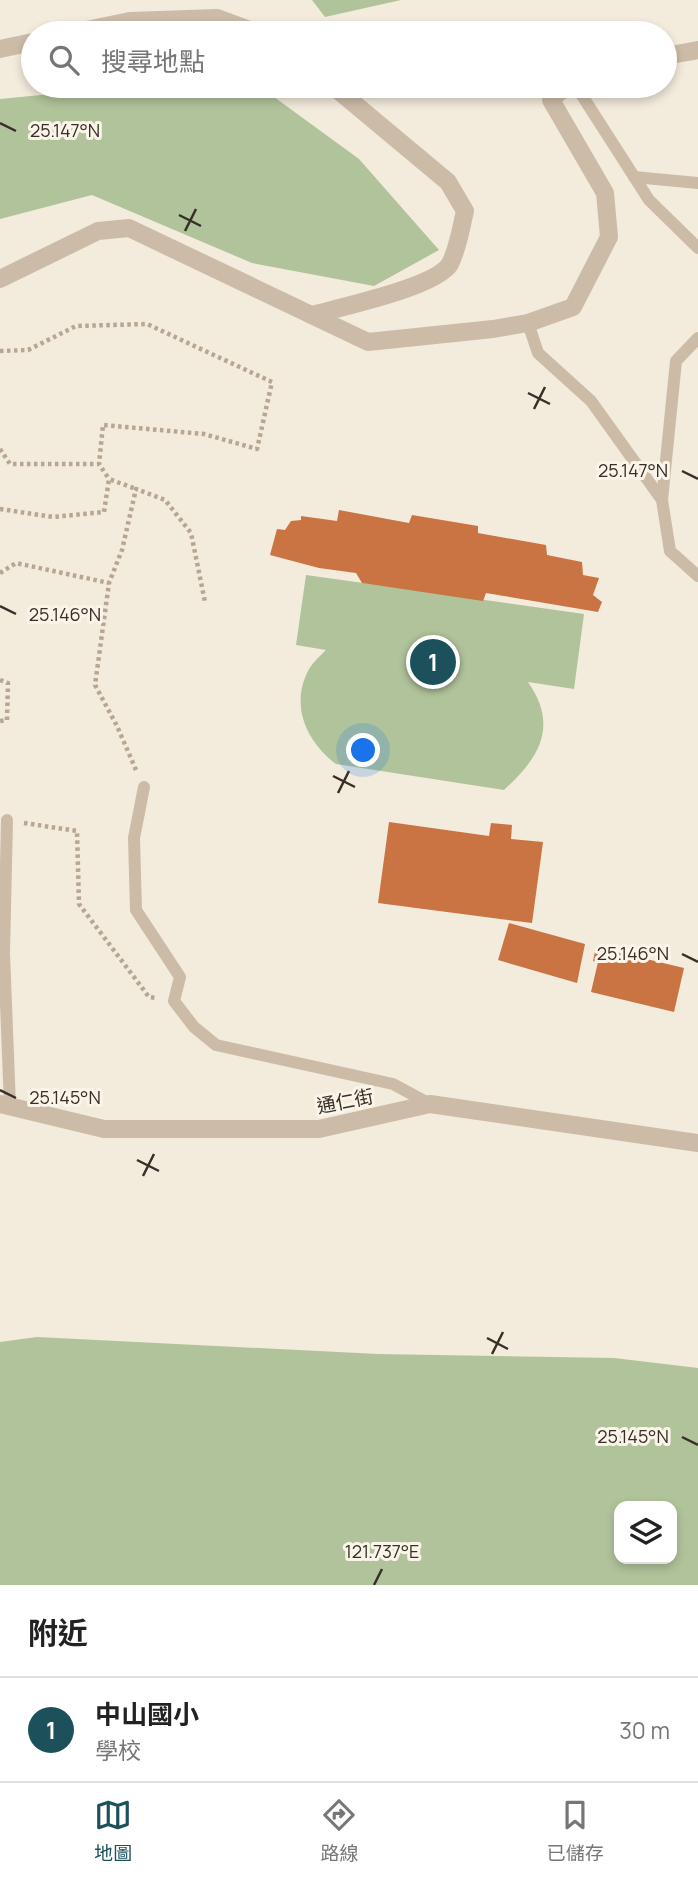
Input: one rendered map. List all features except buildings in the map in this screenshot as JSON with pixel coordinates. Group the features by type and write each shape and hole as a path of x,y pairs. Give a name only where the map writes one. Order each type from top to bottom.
{"street":[{"path":"126,21 217,18 225,21"},
{"path":"0,49 21,45"},
{"path":"677,54 698,50"},
{"path":"313,315 412,288 449,266 464,211 448,182 347,98"},
{"path":"0,279 99,231 130,228 368,342 528,323 573,307 609,237 605,193 551,100 553,98"},
{"name":"通仁街","path":"5,1105 104,1129 319,1129 430,1104 698,1143"}],"lane":[{"path":"584,98 649,200 698,248"},
{"path":"634,177 698,183"},
{"path":"528,323 538,353 591,401 662,500"},
{"path":"698,338 676,361 662,500 670,551 698,576"},
{"path":"144,787 134,838 136,910 180,977 174,1001 194,1027 216,1045 393,1084 430,1104"},
{"path":"5,1105 6,820"}],"path":[{"path":"0,351 28,350 75,326 147,324 272,382 257,449 204,434 103,425 99,464 108,479 104,512 53,517 0,509"},
{"path":"0,449 10,464 99,464"},
{"path":"108,479 165,500 191,533 205,602"},
{"path":"136,489 122,550 109,583 95,685 144,787"},
{"path":"0,573 16,563 109,583"},
{"path":"0,680 8,683 7,720 0,721"},
{"path":"6,820 77,831 79,904 149,997 174,1001"}],"green space":[{"path":"312,0 401,0 325,17"},
{"path":"275,98 359,159 439,250 374,286 252,263 92,195 0,219 0,99"},
{"path":"306,575 584,614 574,689 528,682 542,713 541,740 527,766 504,790 336,764 326,755 310,734 301,710 303,684 308,671 326,650 296,645"},
{"path":"37,1337 378,1354 614,1358 698,1368 698,1585 0,1585 0,1342"}],"place":[{"name":"中山國小","path":"433,662"}]}
